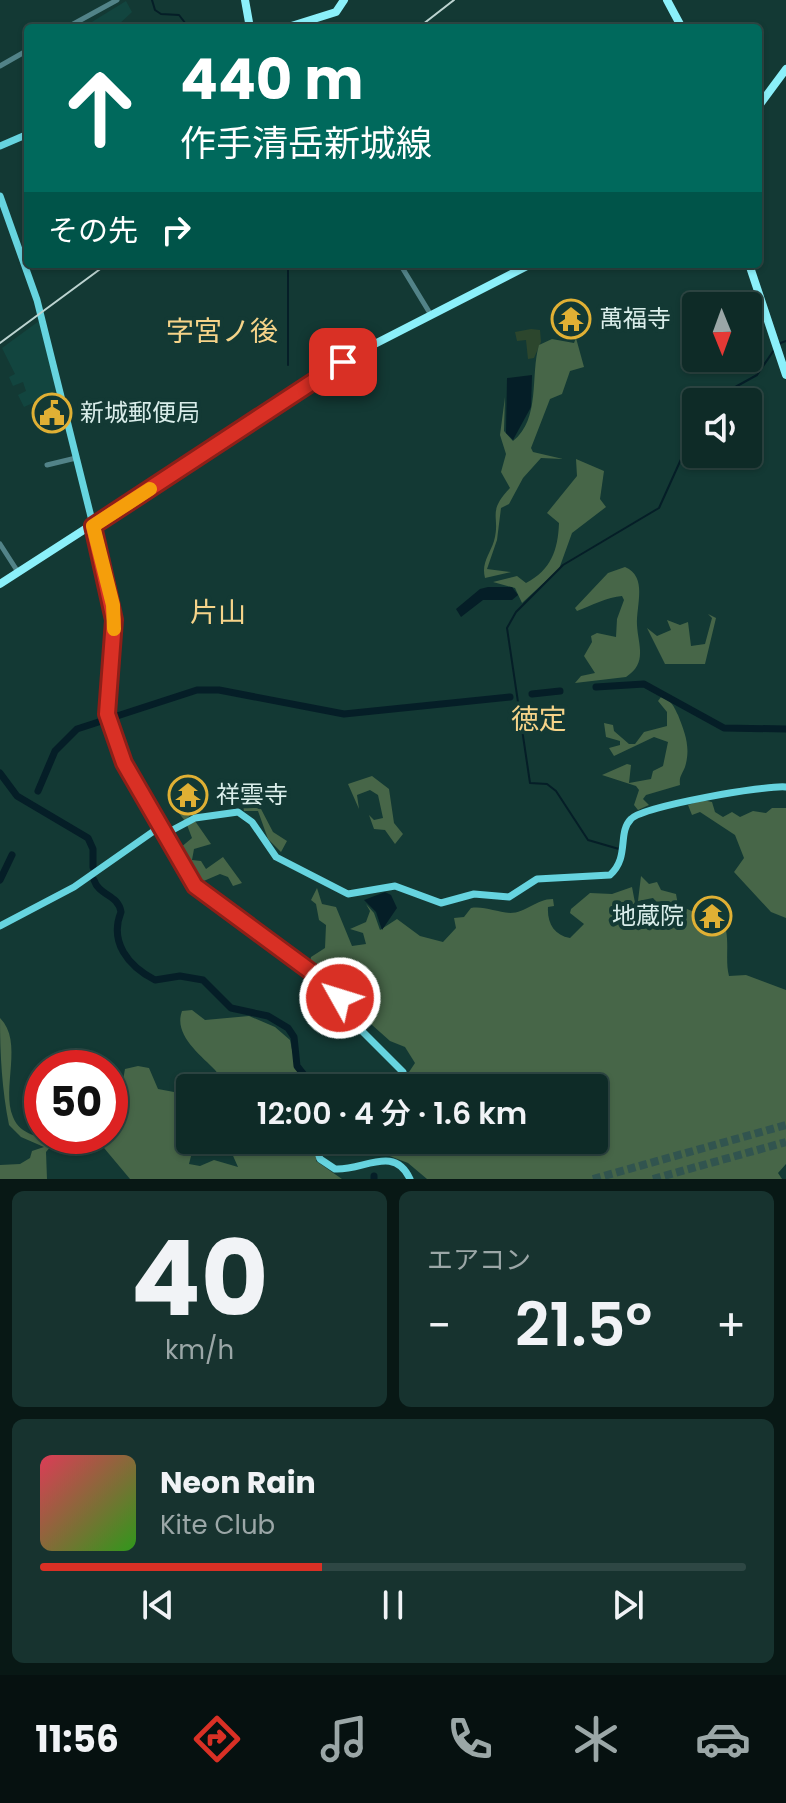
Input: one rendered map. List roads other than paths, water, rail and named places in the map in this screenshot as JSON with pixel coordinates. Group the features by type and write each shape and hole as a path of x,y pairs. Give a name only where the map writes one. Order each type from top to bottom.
{"highway":[{"path":"245,0 249,24"},
{"path":"298,24 336,12 344,0"},
{"path":"667,0 680,24"},
{"path":"762,102 786,69"},
{"path":"0,584 343,362 523,268"},
{"path":"750,268 786,375"}],"main road":[{"path":"0,146 24,136"},
{"path":"0,196 24,263"},
{"path":"26,268 37,300 114,620 108,718 124,763 195,886 333,990 361,1030 403,1074"},
{"path":"0,926 74,887 163,830 195,818 238,812 252,822 276,857 339,890 360,894 395,886 441,903 474,894 509,897 537,879 610,875 623,858 628,824 638,814 702,796 786,787"},
{"path":"318,1154 320,1159 335,1169 386,1160 400,1165 410,1179"}],"street":[{"path":"74,24 117,0"},
{"path":"0,66 24,52"},
{"path":"402,268 431,315"},
{"path":"47,465 76,458"},
{"path":"0,544 18,573"}],"waterway":[{"path":"152,0 155,10 161,14 179,15 186,24"},
{"path":"288,268 288,365"},
{"path":"778,344 786,341"},
{"path":"733,388 757,375 774,350"},
{"path":"619,849 588,840 556,791 547,784 530,783 507,628 516,612 563,565 659,508 682,457"},
{"path":"596,687 644,684 724,728 786,729"},
{"path":"38,791 55,751 77,729 197,690 219,690 344,714 510,697"},
{"path":"532,694 560,691"},
{"path":"0,773 17,796 88,838 93,849 93,867"},
{"path":"0,880 12,855"},
{"path":"94,880 119,906 119,943 137,968 155,980 180,976 203,980 231,1008 268,1016 288,1028 294,1037 297,1066 303,1074"}],"tunnel":[{"path":"593,1179 786,1125"},
{"path":"653,1179 786,1142"}],"railway":[{"path":"423,24 454,0"},
{"path":"0,343 102,268"}],"place":[{"name":"萬福寺","path":"571,319"},
{"name":"新城郵便局","path":"52,413"},
{"name":"祥雲寺","path":"188,795"},
{"name":"地蔵院","path":"712,916"}],"district":[{"name":"字宮ノ後","path":"222,331"},
{"name":"片山","path":"218,612"},
{"name":"徳定","path":"539,719"}]}
